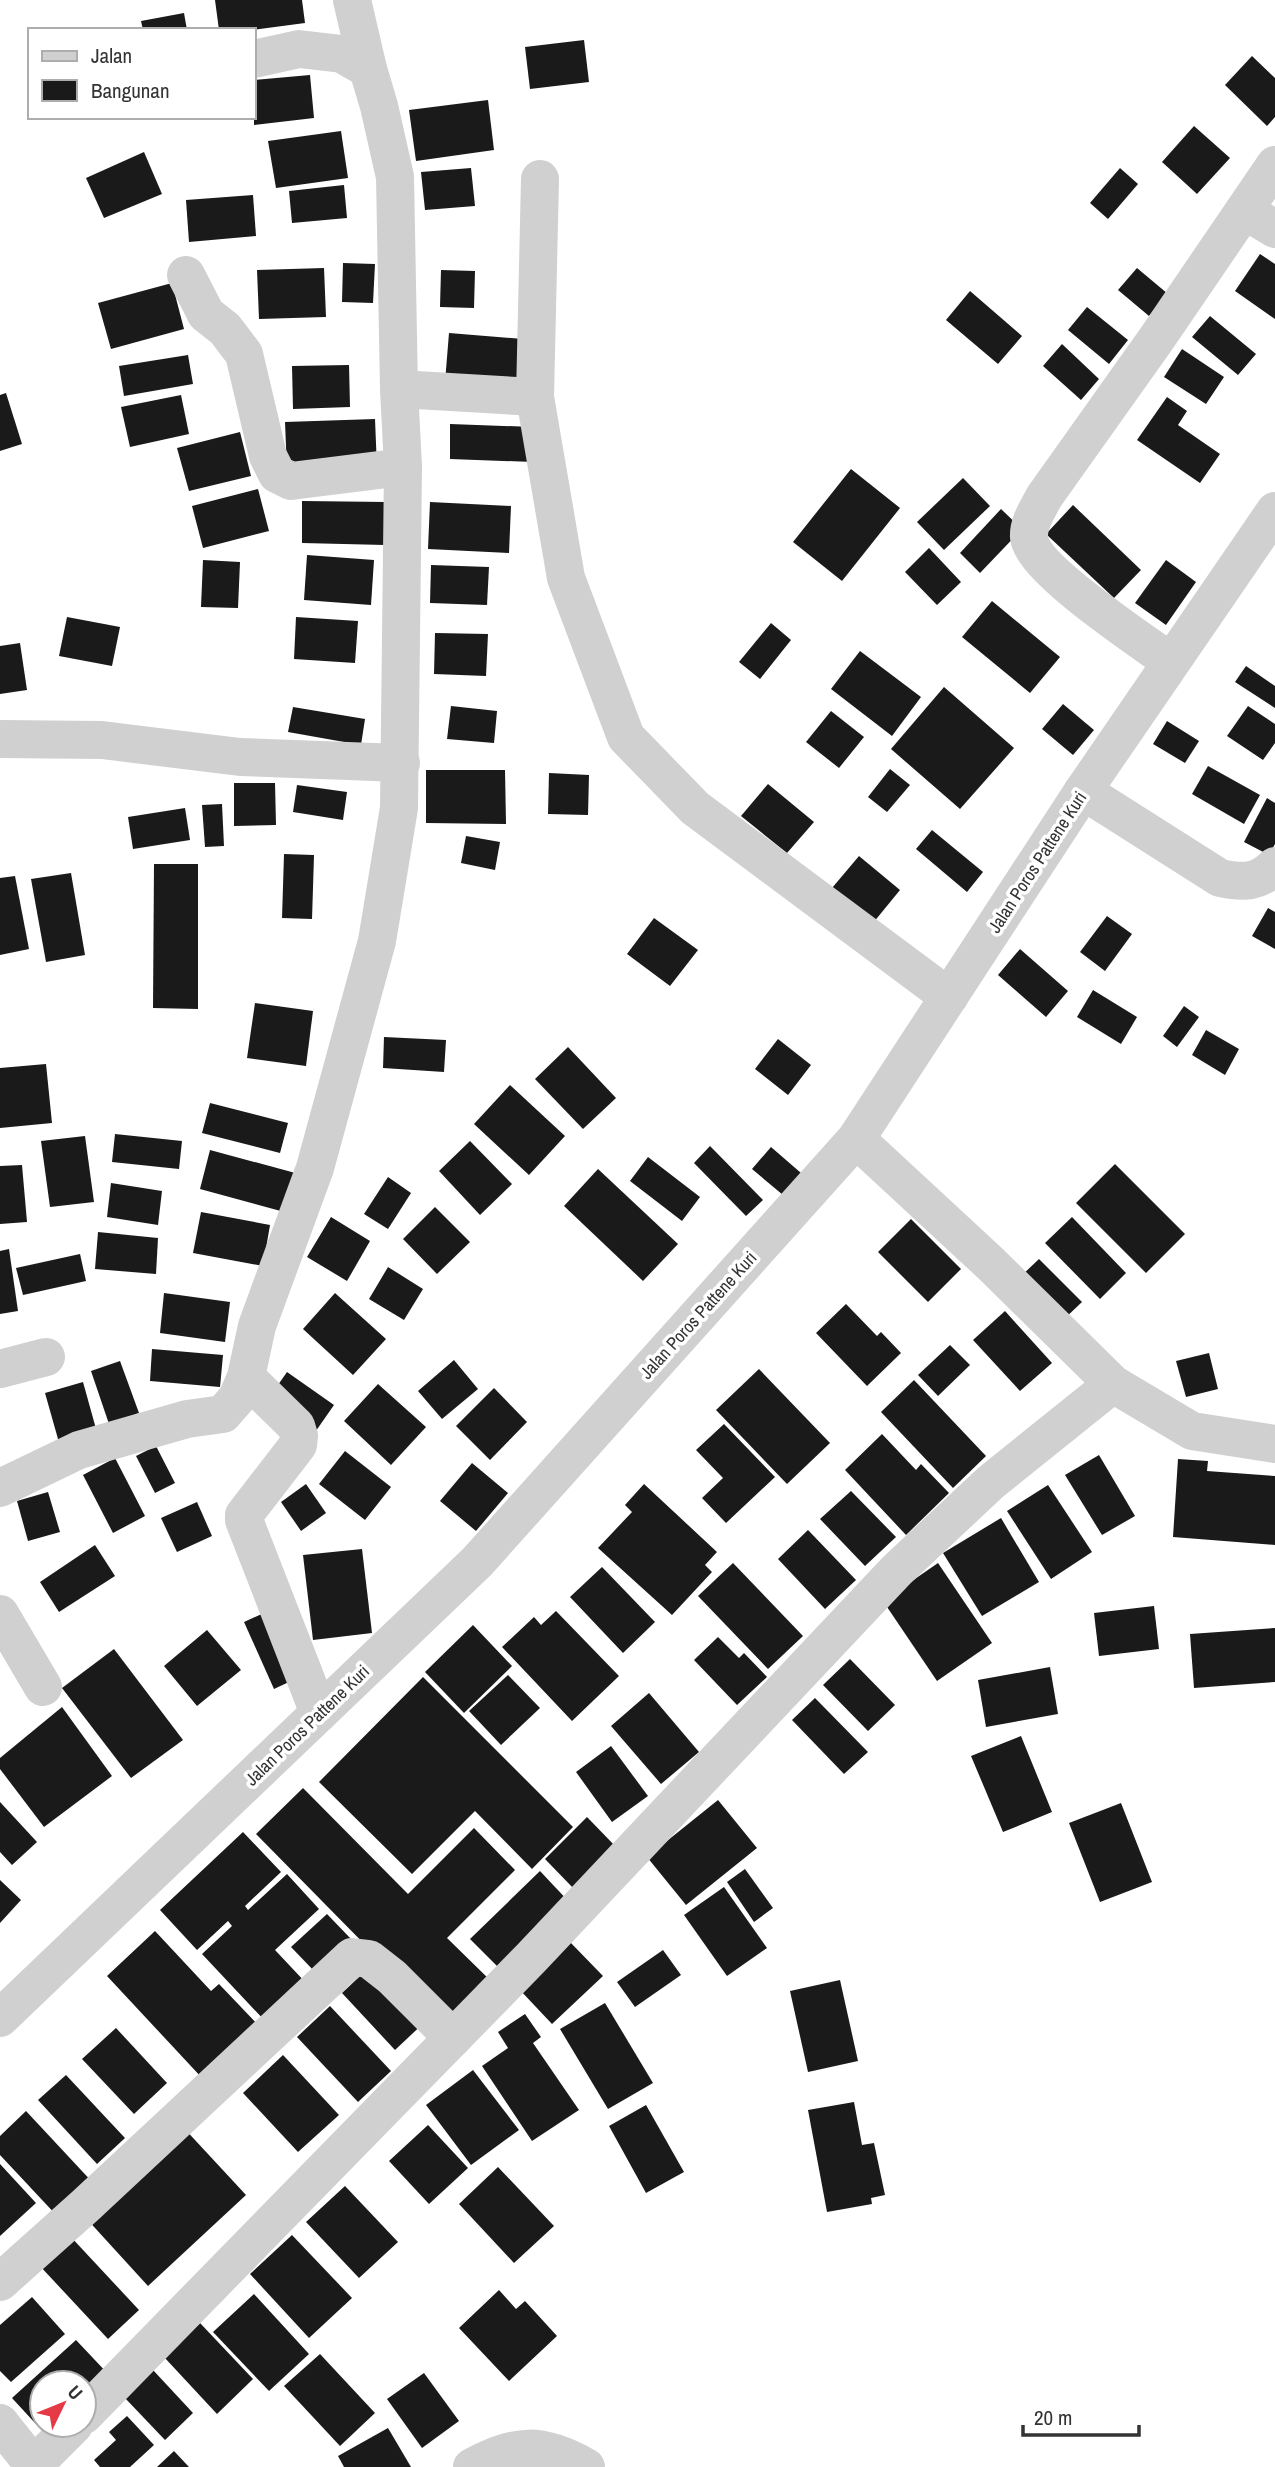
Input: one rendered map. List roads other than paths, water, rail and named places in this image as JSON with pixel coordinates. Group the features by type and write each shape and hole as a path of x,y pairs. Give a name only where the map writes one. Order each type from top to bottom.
{"street":[{"path":"0,1488 79,1450 187,1419 223,1414 237,1398 246,1377 257,1326 315,1168 377,941 399,808 401,763 403,467 399,389 396,177 352,0"},
{"path":"256,59 299,49 342,54 368,69"},
{"path":"1171,662 1063,582 1042,562 1029,540 1030,524 1045,497 1260,220 1275,165"},
{"path":"540,179 535,397 566,578 626,737 695,808 949,997"},
{"path":"186,275 206,314 225,329 244,354 268,456 278,474 291,481 403,467"},
{"path":"399,389 535,397"},
{"name":"Jalan Poros Pattene Kuri","path":"0,2018 477,1562 856,1139 1083,791 1272,520"},
{"path":"0,739 102,740 240,757 401,763"},
{"path":"1083,791 1220,878 1238,881 1263,878 1275,866"},
{"path":"856,1139 991,1264 1113,1384 1192,1431 1275,1444"},
{"path":"0,1369 47,1357"},
{"path":"246,1377 296,1426 299,1436 298,1445 244,1515 244,1521 319,1713"},
{"path":"98,2401 453,2038 721,1759 896,1571 991,1482 1113,1384"},
{"path":"0,1614 43,1687"},
{"path":"0,2282 352,1957 369,1959 453,2038"},
{"path":"0,2423 34,2466 60,2439"},
{"path":"472,2467 522,2448 540,2447 571,2463"}]}
